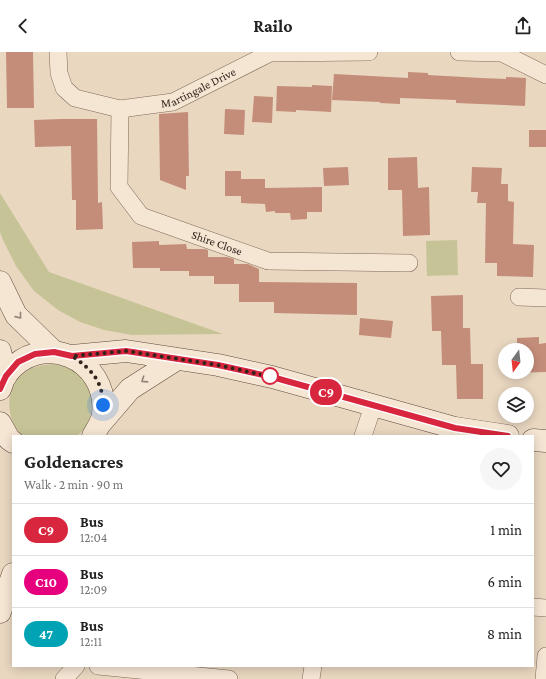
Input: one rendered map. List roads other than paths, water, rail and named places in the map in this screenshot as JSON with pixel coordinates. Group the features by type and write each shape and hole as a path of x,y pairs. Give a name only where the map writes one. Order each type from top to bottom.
{"street":[{"name":"Martingale Drive","path":"58,52 59,73 64,88 75,98 120,109 173,102 270,53 369,52"},
{"path":"459,52 502,53 546,75"},
{"name":"Shire Close","path":"120,109 119,187 141,216 268,261 409,262"},
{"path":"0,282 16,315 63,354 87,367 96,379 103,396 103,414 97,430"},
{"path":"519,297 546,298"},
{"path":"0,350 3,382"},
{"path":"3,382 18,362 35,354 126,351 218,365 272,377 455,428 501,435"},
{"path":"97,430 130,389 177,359"},
{"path":"363,435 373,406"},
{"path":"534,440 546,441"},
{"path":"0,612 12,577"},
{"path":"534,607 546,608"},
{"path":"544,679 546,656"},
{"path":"64,679 75,667"},
{"path":"108,667 229,679"},
{"path":"311,679 313,667"}]}
